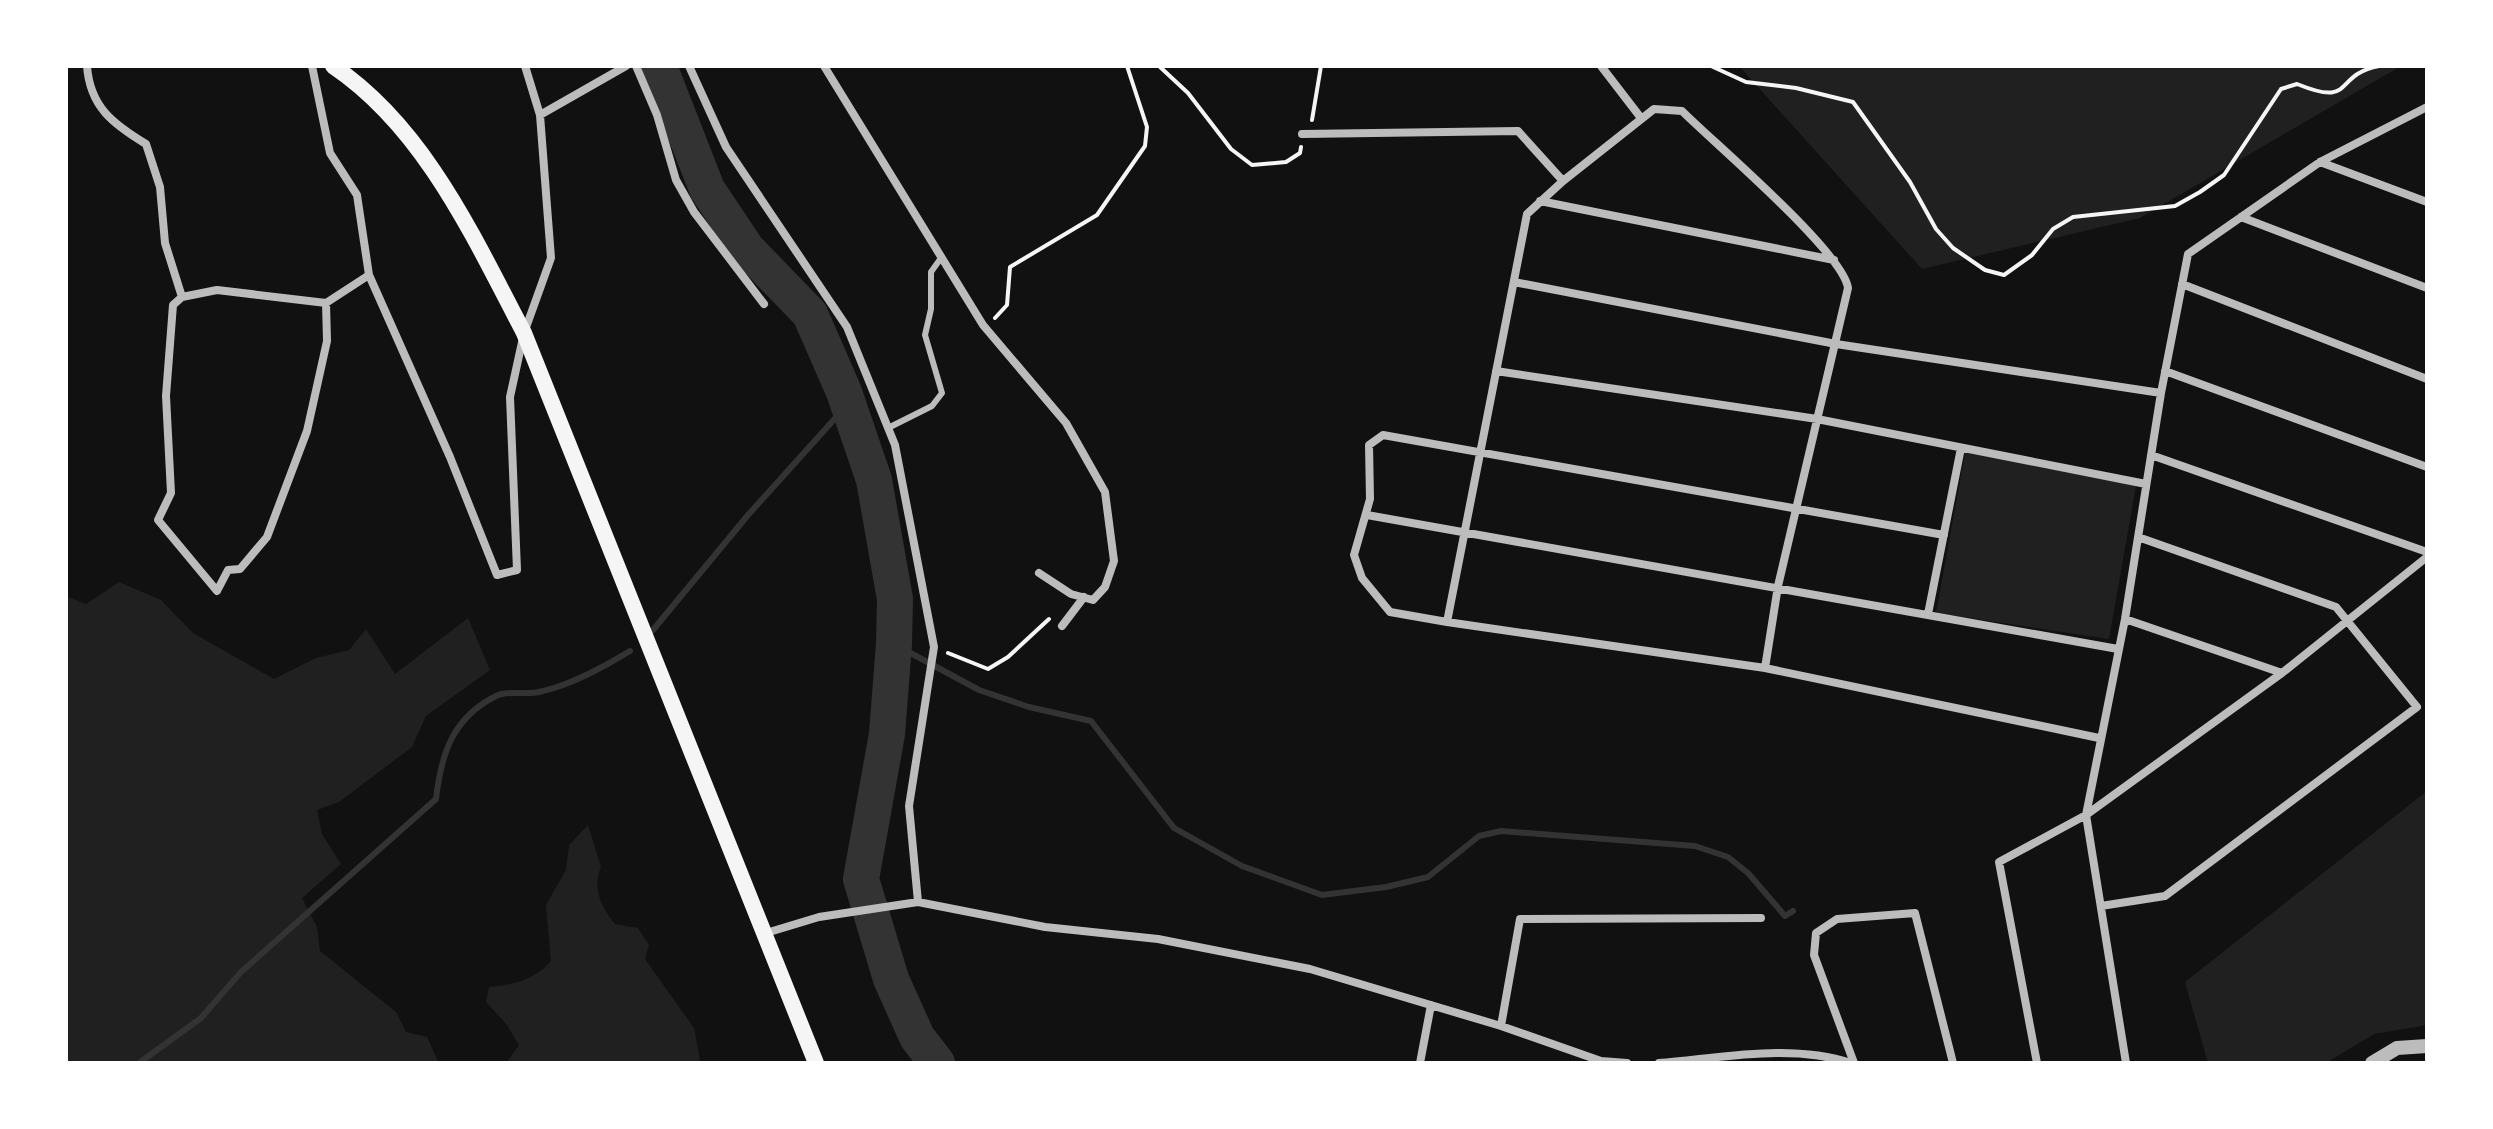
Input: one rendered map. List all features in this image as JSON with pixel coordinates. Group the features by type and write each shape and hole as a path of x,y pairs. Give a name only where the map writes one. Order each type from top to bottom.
{"main road":[{"path":"333,66 357,82 420,152 465,220 524,333 816,1063"}],"street":[{"path":"87,66 89,87 112,123 146,144 160,187 165,243 182,297"},
{"path":"312,66 330,153 357,195 369,275 450,457 497,575 517,570 510,397 524,333 551,258 540,115 525,66"},
{"path":"540,115 626,66"},
{"path":"636,66 657,115 676,180 694,212 764,304"},
{"path":"689,66 726,147 847,327 888,428 908,500 934,647 909,806 918,902"},
{"path":"824,66 983,325 1066,423 1105,492 1114,561 1105,587 1093,600 1071,594 1039,573"},
{"path":"1601,66 1641,118"},
{"path":"1447,622 1467,535 1527,214 1563,181 1654,109 1682,111 1834,260 1847,277 1848,288 1836,344 1778,586 1765,668"},
{"path":"2126,1063 2086,815 2125,619 2161,393 2188,254 2320,162 2425,109"},
{"path":"1306,134 1518,131 1563,181"},
{"path":"2320,162 2427,202"},
{"path":"1540,201 1834,260"},
{"path":"2241,217 2427,288"},
{"path":"326,303 327,341 307,431 267,537 240,569 228,570 217,591 158,520 171,493 166,396 173,305 182,297 217,290 326,303 369,275"},
{"path":"1514,282 1836,344 2161,393"},
{"path":"2182,284 2427,379"},
{"path":"1496,371 1817,419 2146,484"},
{"path":"2165,371 2427,467"},
{"path":"1944,535 1383,435 1369,445 1367,515 1354,555 1362,578 1390,612 1765,668 2099,738"},
{"path":"1928,614 1961,448"},
{"path":"2151,455 2427,554"},
{"path":"1367,515 2118,649"},
{"path":"2101,906 2165,896 2417,707 2336,607 2138,537"},
{"path":"2037,1063 1999,862 2086,815 2282,673 2427,554"},
{"path":"1062,626 1084,597"},
{"path":"2125,619 2282,673"},
{"path":"766,933 819,917 918,902 1045,927 1173,942 1310,969 1501,1026 1601,1061 1627,1063"},
{"path":"1852,1063 1814,955 1816,933 1837,919 1915,913 1953,1063"},
{"path":"1501,1026 1520,919 1761,918"},
{"path":"1420,1063 1431,1005"},
{"path":"2372,1063 2397,1048 2427,1046"},
{"path":"1659,1063 1781,1053 1826,1055 1852,1063"}],"lane":[{"path":"888,428 932,406 942,393 925,335 931,309 931,272 941,258"}],"path":[{"path":"983,325 1007,305 1006,275 1010,267 1097,215 1145,146 1147,127 1127,66"},
{"path":"1159,66 1188,93 1231,149 1252,165 1286,162 1300,153 1321,66"},
{"path":"1711,66 1746,82 1796,88 1853,102 1910,182 1945,239 1985,270 2004,275 2032,255 2053,229 2073,217 2175,206 2200,192 2224,175 2281,89 2297,84 2324,95 2335,94 2362,69 2379,66"},
{"path":"934,647 988,669 1008,657 1071,594"}],"shaded area":[{"path":"1739,66 2401,66 2140,218 1922,269"},
{"path":"1966,448 2136,486 2109,639 1936,613"},
{"path":"119,582 161,600 193,633 274,679 316,658 349,650 366,629 395,674 468,618 490,670 426,716 412,747 339,802 317,810 322,834 341,864 302,898 317,927 320,951 396,1012 406,1032 427,1037 439,1063 66,1063 66,596 86,604"},
{"path":"2427,791 2427,1025 2374,1034 2326,1063 2208,1063 2185,982"},
{"path":"588,825 601,867 597,882 602,904 615,924 638,928 649,945 645,959 694,1028 700,1060 696,1063 506,1063 519,1045 507,1025 486,1002 489,987 523,980 538,973 551,961 546,905 566,870 569,845"}],"waterway":[{"path":"659,66 707,189 747,249 810,314 844,392 874,480 895,599 894,644 887,734 861,879 891,979 917,1037 937,1063"},
{"path":"653,630 748,515 848,404"},
{"path":"894,644 979,690 1029,707 1091,721 1174,828 1242,866 1322,895 1386,887 1428,877 1479,836 1501,831 1695,846 1728,857 1748,873 1785,916 1793,911"},
{"path":"139,1063 201,1018 241,972 436,799 441,767 451,739 469,715 496,696 539,692 563,685 630,651"}]}
